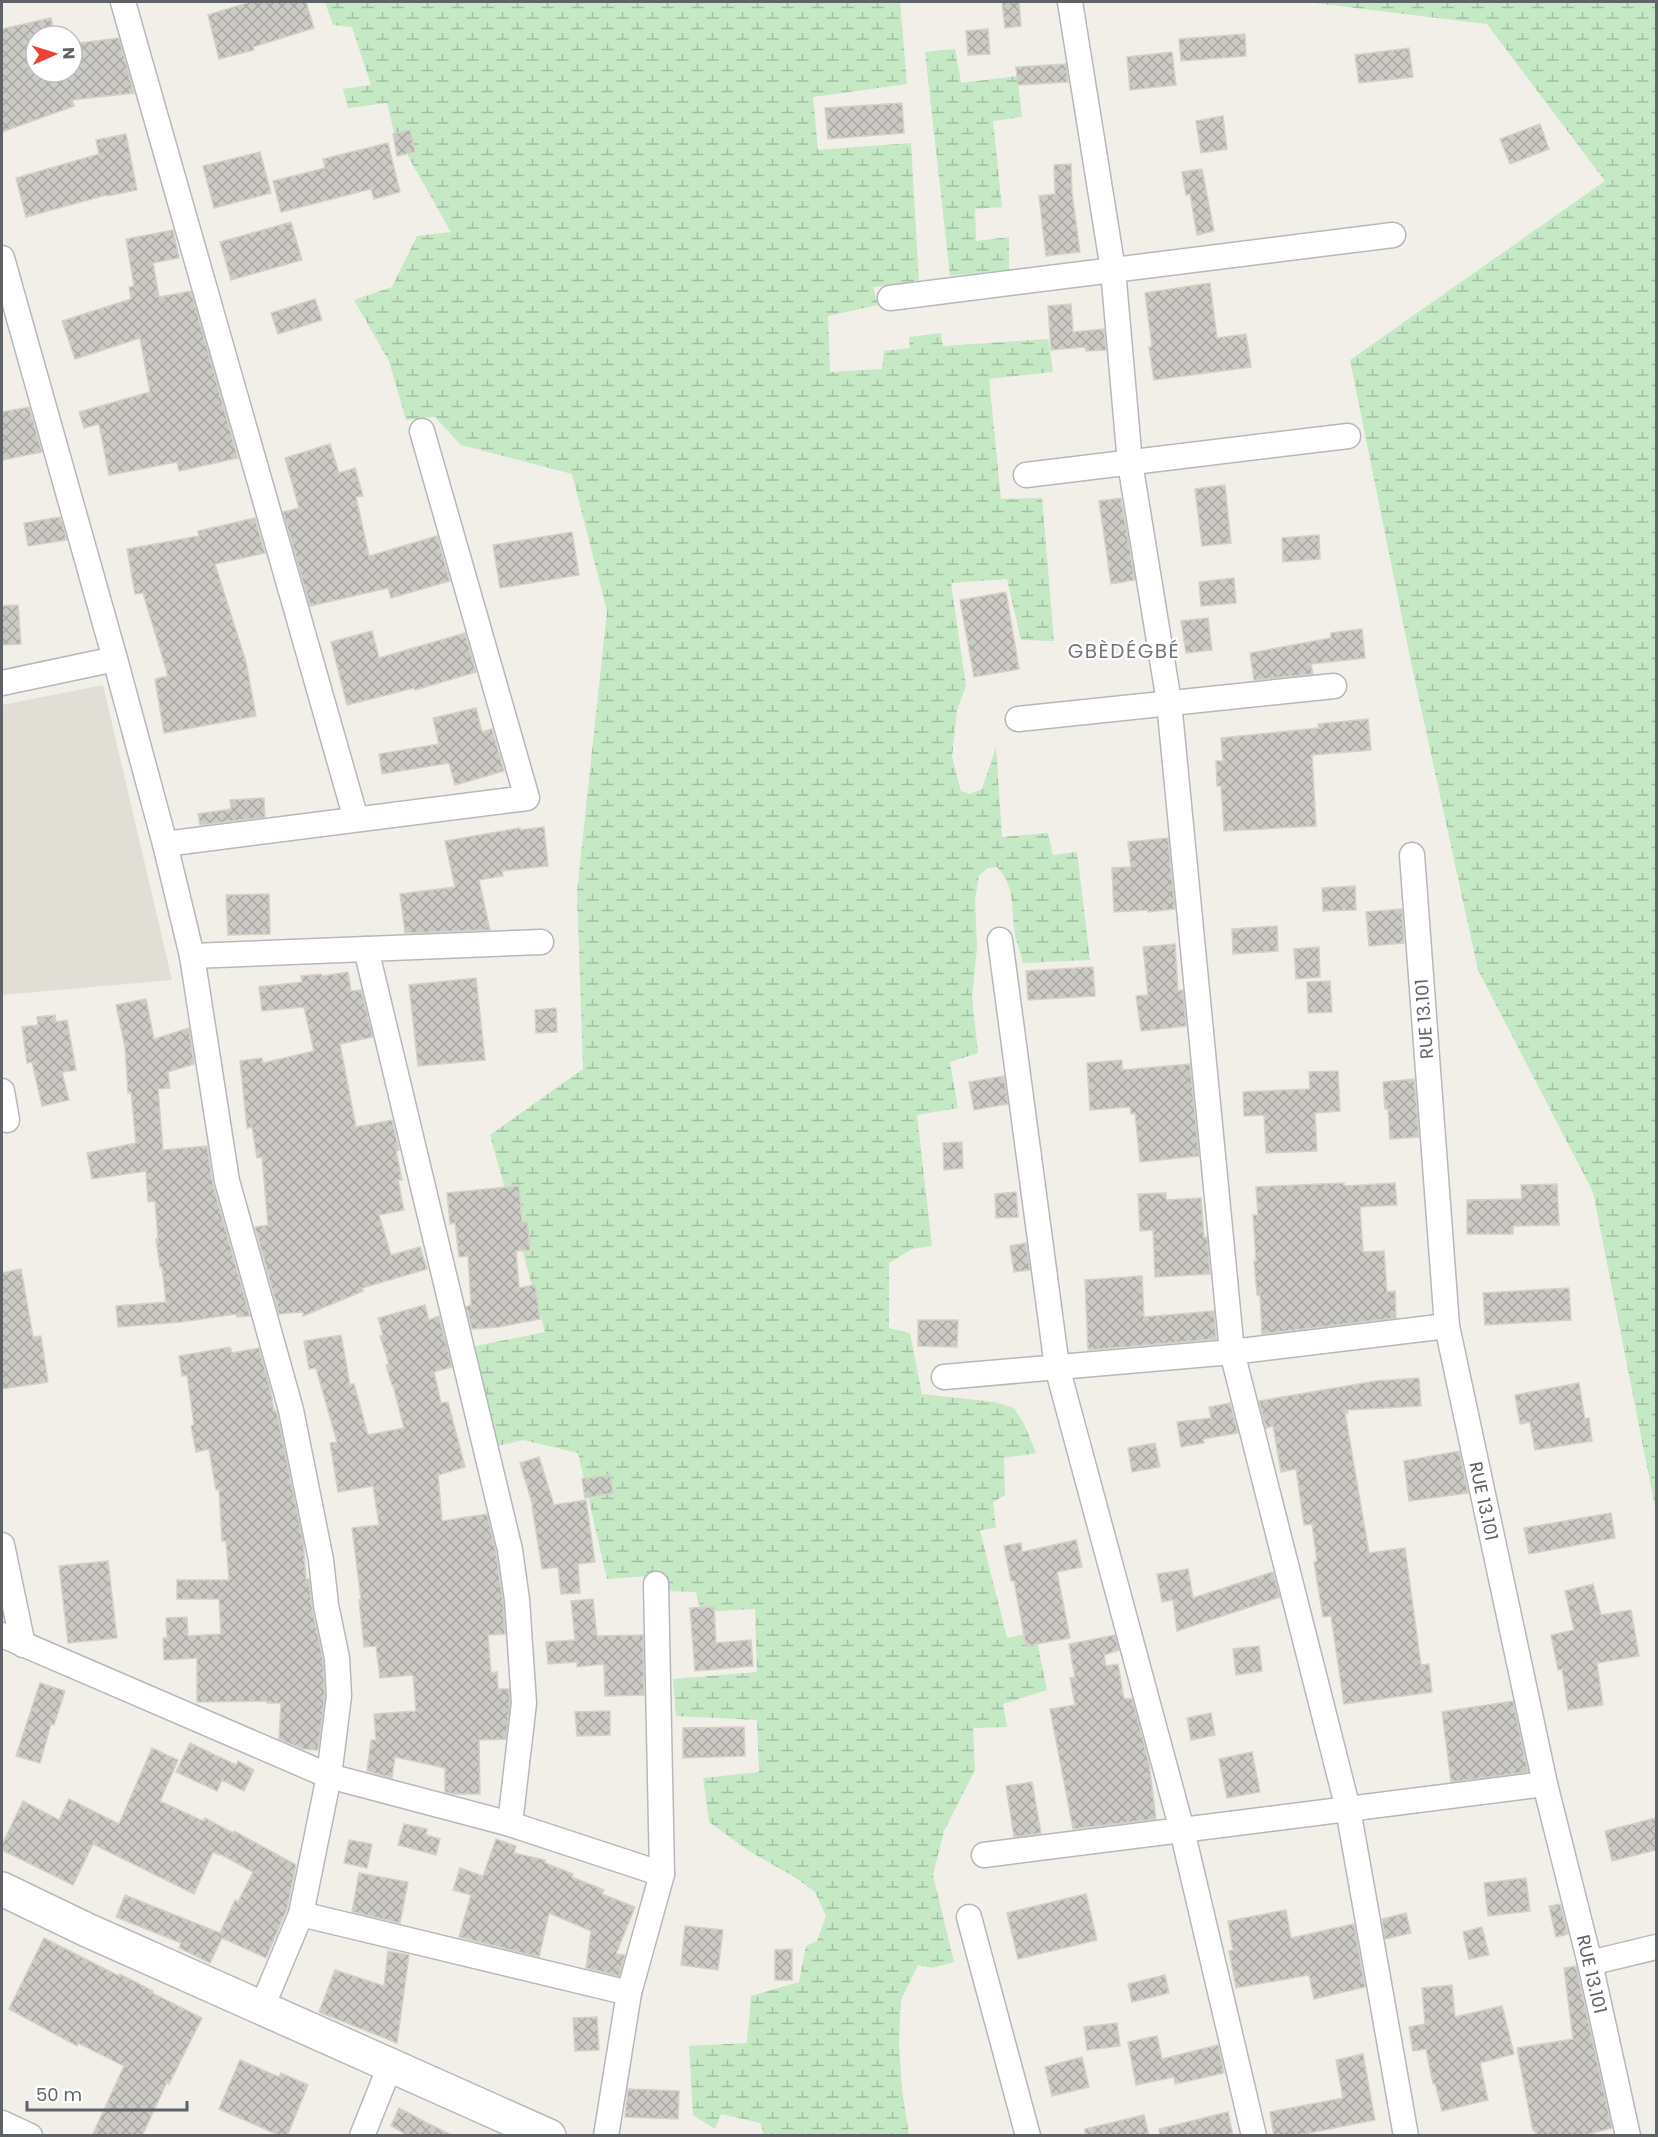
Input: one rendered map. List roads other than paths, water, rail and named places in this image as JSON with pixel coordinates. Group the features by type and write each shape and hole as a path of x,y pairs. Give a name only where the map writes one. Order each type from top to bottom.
{"main road":[{"path":"2,1889 87,1930 549,2136"}],"street":[{"path":"123,2 356,819"},
{"path":"1070,2 1113,270 1130,463 1169,702 1232,1352 1348,1809 1406,2136"},
{"path":"890,298 1393,235"},
{"path":"2,258 115,659 165,844 192,956 227,1181 291,1410 321,1560 326,1605 337,1658 339,1696 329,1776 301,1914 262,2007"},
{"path":"165,844 527,798 422,431"},
{"path":"1026,476 1348,436"},
{"path":"2,682 115,659"},
{"path":"1018,719 1334,686"},
{"name":"RUE 13.101","path":"1412,855 1447,1326 1545,1784 1590,1963 1628,2136"},
{"path":"1000,940 1057,1367 1182,1830 1254,2136"},
{"path":"192,956 541,942"},
{"path":"366,949 510,1550 518,1600 524,1703 510,1824"},
{"path":"2,1091 7,1120"},
{"path":"944,1377 1232,1352 1447,1326"},
{"path":"2,1545 12,1640 329,1776 510,1824 662,1874"},
{"path":"606,2136 629,1993 662,1874 656,1584"},
{"path":"984,1855 1545,1784"},
{"path":"301,1914 629,1993"},
{"path":"969,1917 1028,2136"},
{"path":"1590,1963 1656,1947"},
{"path":"362,2136 390,2066"},
{"path":"2,2123 30,2136"}],"district":[{"name":"GBÈDÉGBÉ","path":"1124,651"}]}
